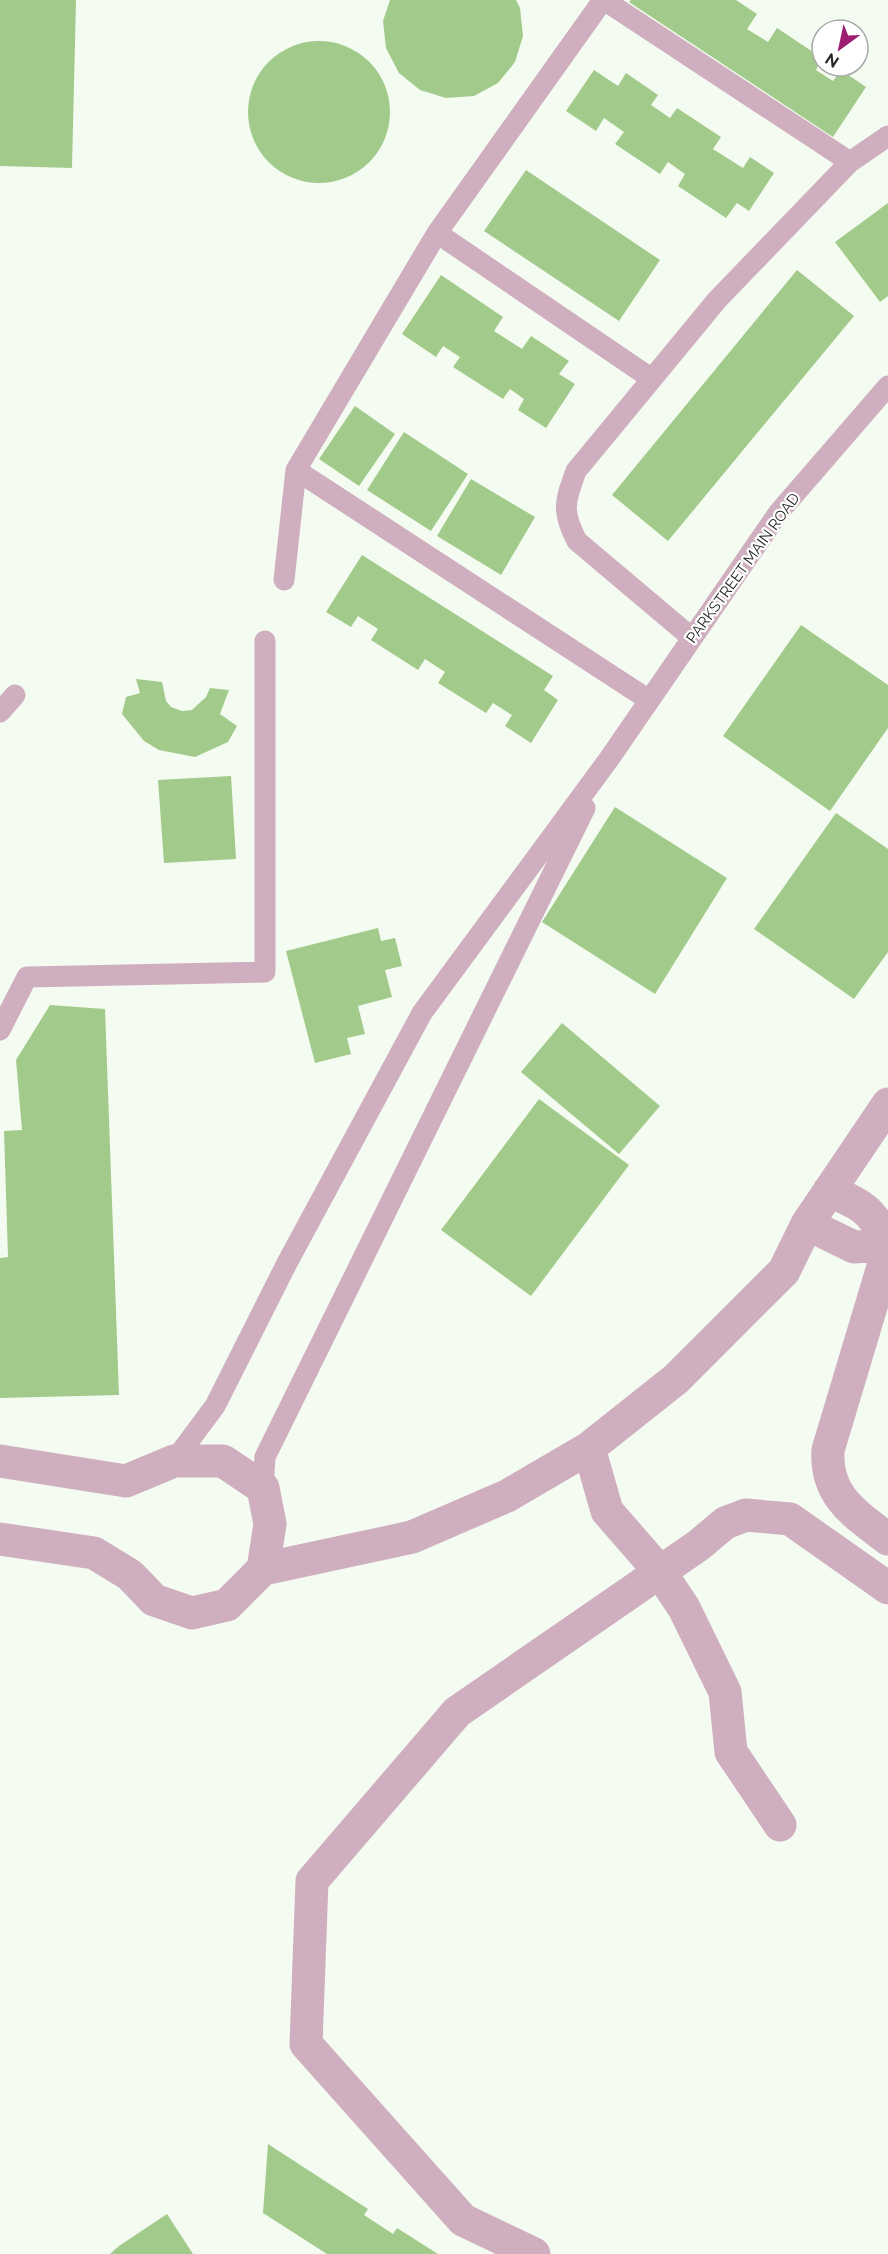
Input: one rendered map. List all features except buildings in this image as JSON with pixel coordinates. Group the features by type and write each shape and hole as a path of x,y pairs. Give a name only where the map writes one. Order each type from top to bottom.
{"street":[{"path":"0,1539 94,1552 130,1575 154,1600 192,1613 226,1605 263,1569 412,1538 507,1496 589,1448 676,1379 784,1271 807,1224 888,1104"},
{"path":"807,1224 854,1247 888,1243 879,1225 866,1209 829,1191"},
{"path":"888,1250 828,1450 827,1466 836,1493 851,1512 888,1539"},
{"path":"589,1448 607,1511 660,1572 684,1608 725,1692 731,1752 780,1825"},
{"path":"0,1461 126,1481 174,1461 222,1461 263,1488 270,1524 263,1569"},
{"path":"534,2254 463,2220 306,2044 312,1881 457,1712 699,1545 724,1523 746,1515 790,1519 888,1588"}],"lane":[{"path":"284,580 296,470 437,233 604,0 850,162"},
{"path":"692,638 577,541 567,522 566,499 576,471 717,300 850,162 888,136"},
{"path":"437,233 652,379"},
{"name":"PARKSTREET MAIN ROAD","path":"609,759 779,512 888,386"},
{"path":"296,470 650,700"},
{"path":"0,1029 27,977 265,972 265,641"},
{"path":"0,712 15,695"},
{"path":"174,1461 215,1406 288,1263 422,1013 609,759"},
{"path":"263,1488 265,1457 609,759"}]}
